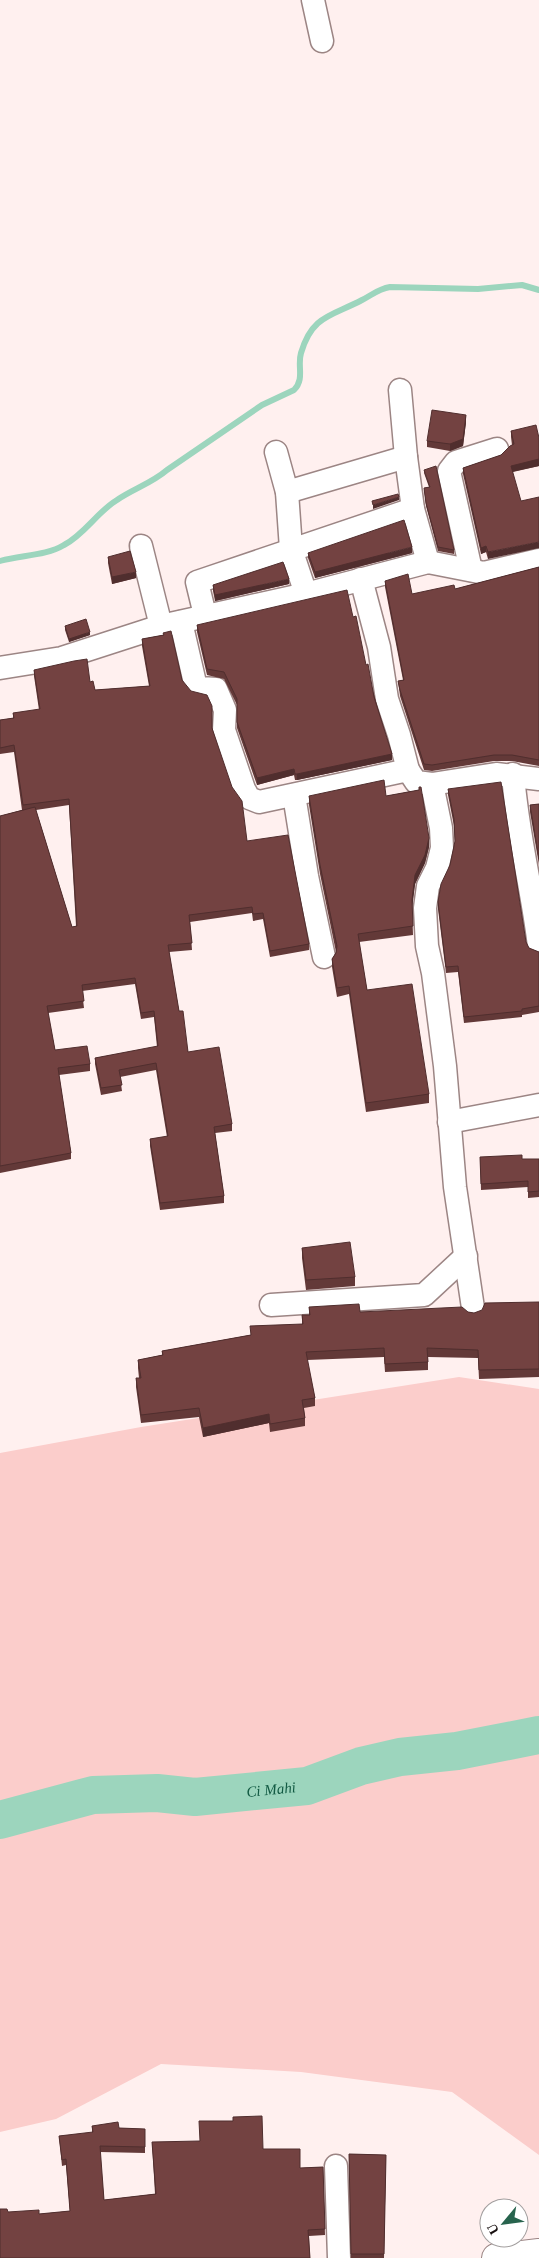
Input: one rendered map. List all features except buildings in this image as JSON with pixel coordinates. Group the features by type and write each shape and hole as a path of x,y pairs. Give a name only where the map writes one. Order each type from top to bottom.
{"street":[{"path":"313,0 322,41"},
{"path":"400,390 413,509 428,562"},
{"path":"471,570 449,471 456,462 497,449"},
{"path":"276,452 287,492 291,549 306,594"},
{"path":"287,492 406,457"},
{"path":"205,615 197,582 413,509"},
{"path":"141,546 195,683 200,688 216,689 223,701 225,710 224,730 244,789 249,798 260,802 408,770"},
{"path":"0,668 62,658 205,615 306,594 428,562 484,572 539,560"},
{"path":"362,579 379,647 387,699 408,770 416,782 432,784 496,774 513,774 539,779"},
{"path":"513,774 515,810 534,900 539,946"},
{"path":"432,784 441,828 442,848 437,868 428,886 425,908 427,946 433,973 445,1066 457,1203 473,1308"},
{"path":"294,795 307,876 324,957"},
{"path":"449,1122 539,1105"},
{"path":"272,1305 424,1295 466,1256"},
{"path":"336,2166 339,2258"},
{"path":"496,2258 539,2253"}],"shaded area":[{"path":"459,1377 539,1389 539,2155 452,2092 301,2072 161,2064 56,2119 0,2132 0,1453 141,1427"}],"waterway":[{"path":"0,561 41,553 64,545 117,500 155,479 262,405 294,390 300,377 300,358 306,340 311,331 324,318 390,287 478,289 522,285 539,290"},
{"name":"Ci Mahi","path":"0,1820 93,1795 157,1793 195,1797 307,1786 361,1766 400,1757 457,1751 539,1735"}]}
